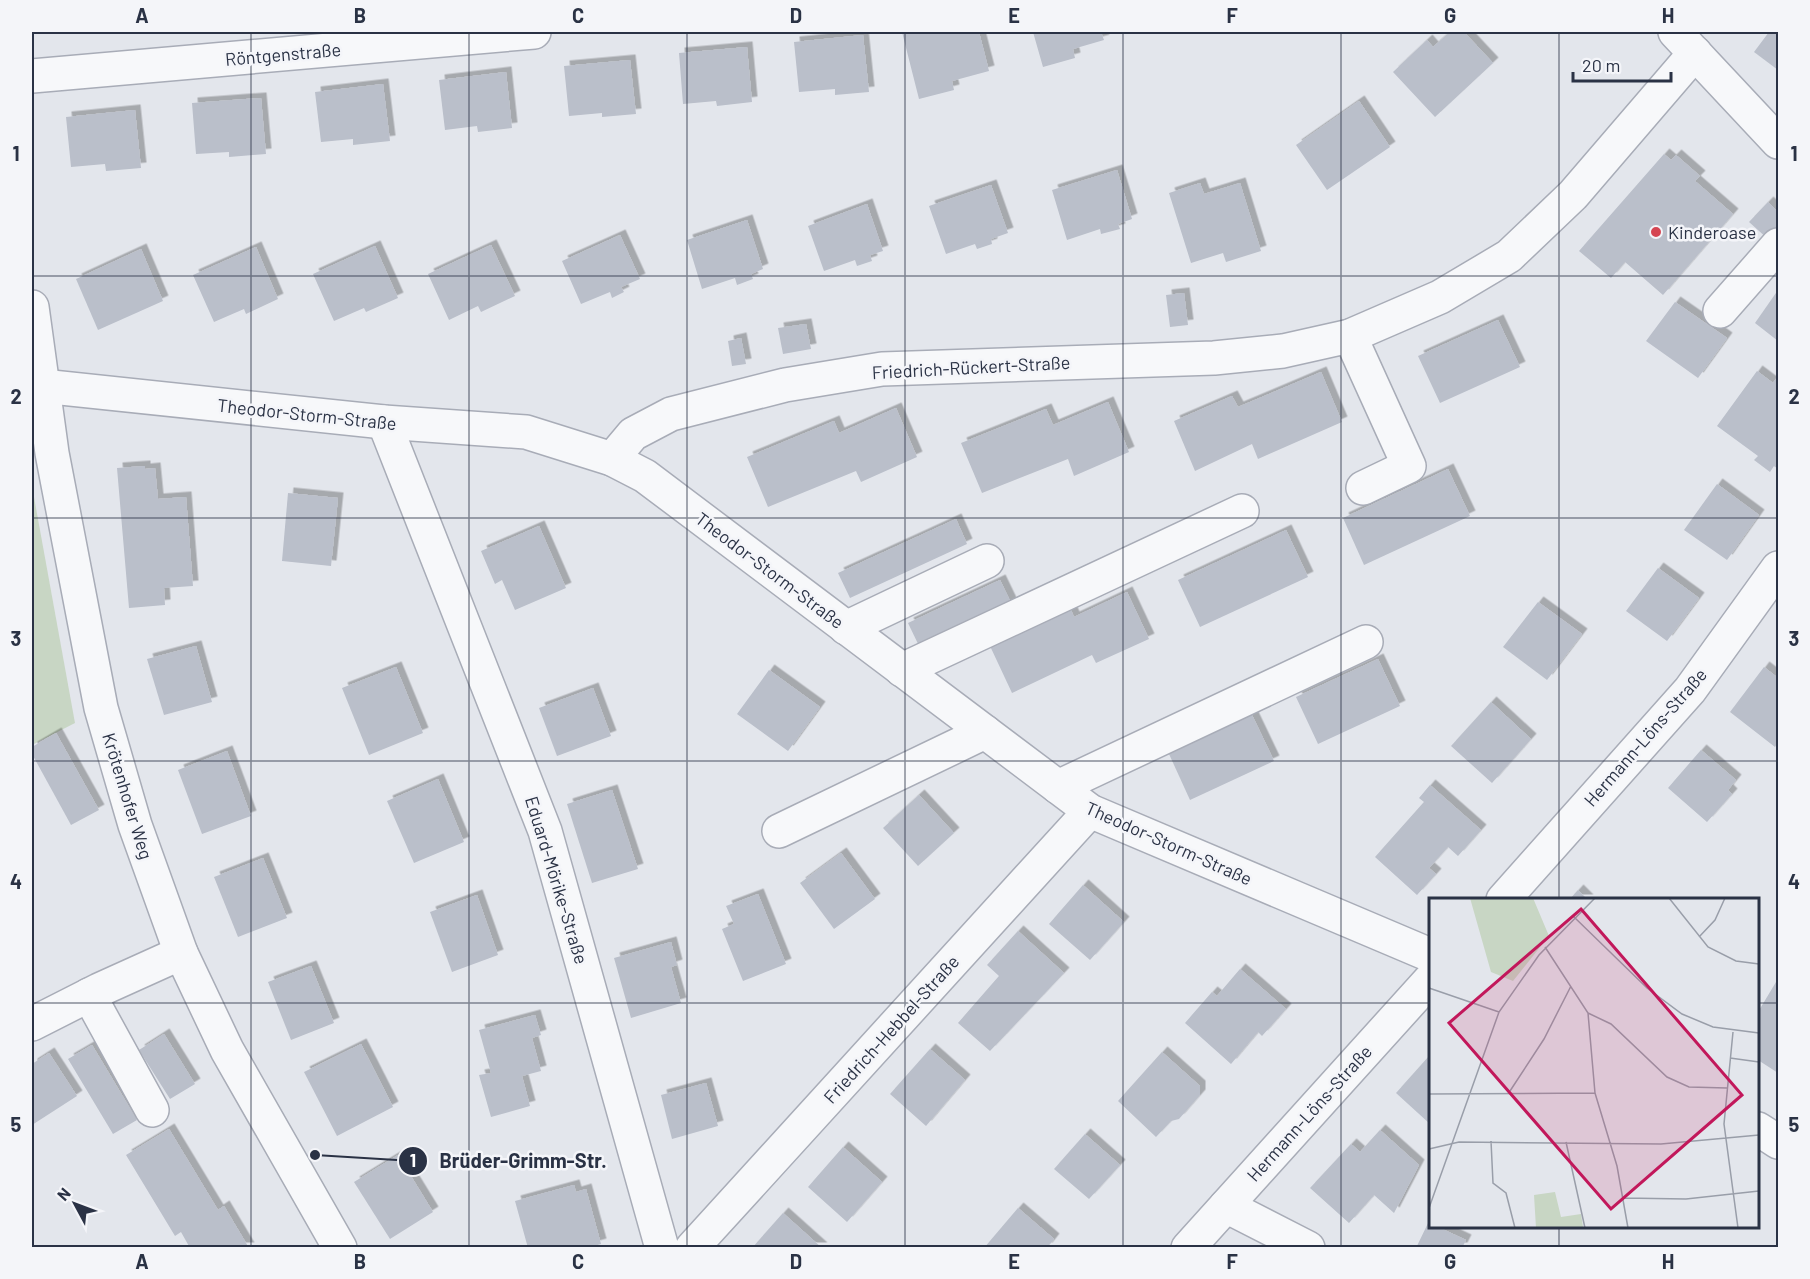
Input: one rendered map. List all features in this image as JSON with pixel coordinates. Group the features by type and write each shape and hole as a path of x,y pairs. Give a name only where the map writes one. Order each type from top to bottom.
{"street":[{"name":"Röntgenstraße","path":"32,76 534,32"},
{"path":"1685,42 1779,142"},
{"name":"Friedrich-Rückert-Straße","path":"612,459 633,434 671,414 785,385 882,369 1214,358 1283,351 1350,336 1440,297 1509,256 1573,195 1685,42"},
{"path":"1720,311 1779,245"},
{"name":"Krötenhofer Weg","path":"32,307 52,453 101,708 135,825 181,953 227,1050 340,1248"},
{"path":"1350,336 1408,466 1363,488"},
{"name":"Theodor-Storm-Straße","path":"42,386 384,422 526,432 612,459 645,477 1090,811 1429,954"},
{"name":"Eduard-Mörike-Straße","path":"384,422 545,831 662,1248"},
{"path":"902,670 1242,511"},
{"path":"846,628 987,561"},
{"name":"Hermann-Löns-Straße","path":"1505,898 1690,690 1779,568"},
{"path":"1058,788 1366,642"},
{"path":"779,831 984,732"},
{"name":"Friedrich-Hebbel-Straße","path":"692,1248 1090,811"},
{"path":"32,1024 89,994 181,953"},
{"name":"Hermann-Löns-Straße","path":"1188,1248 1429,982"},
{"path":"89,994 152,1110"},
{"path":"1759,1130 1779,1142"},
{"path":"1226,1206 1308,1248"}],"green space":[{"path":"32,486 75,723 32,745"}],"building":[{"path":"902,32 979,32 989,71 952,81 954,90 919,99"},
{"path":"1033,32 1101,32 1104,40 1073,49 1075,58 1043,67"},
{"path":"1450,32 1464,32 1493,63 1435,117 1393,72 1427,40 1433,47"},
{"path":"1769,32 1778,32 1778,70 1754,52"},
{"path":"863,35 869,92 835,95 835,89 799,92 794,42"},
{"path":"747,47 752,102 717,106 716,101 683,104 679,53"},
{"path":"630,60 636,114 602,117 602,113 569,116 564,66"},
{"path":"506,72 512,128 478,132 477,126 445,130 439,80"},
{"path":"383,84 390,141 353,145 353,139 321,142 315,92"},
{"path":"261,98 266,154 229,157 229,152 196,154 192,103"},
{"path":"1359,101 1390,147 1327,190 1296,145"},
{"path":"135,110 141,168 106,171 105,164 71,167 66,117"},
{"name":"Kinderoase","path":"1664,154 1671,160 1676,155 1700,176 1695,181 1733,214 1663,295 1625,262 1611,278 1579,251"},
{"path":"1117,170 1132,219 1118,224 1120,229 1101,234 1100,229 1067,240 1052,190"},
{"path":"1200,183 1204,194 1240,183 1261,251 1226,262 1223,253 1191,263 1169,193"},
{"path":"991,185 1008,233 991,239 992,244 977,249 975,244 946,254 929,206"},
{"path":"1768,202 1778,212 1776,225 1778,227 1778,248 1749,222"},
{"path":"867,204 883,251 870,255 872,261 857,266 855,260 824,271 808,226"},
{"path":"747,220 763,269 751,274 753,279 737,285 735,278 702,289 687,240"},
{"path":"620,235 640,279 621,287 624,292 612,298 610,292 581,304 562,261"},
{"path":"491,245 515,296 481,312 478,306 449,320 428,274"},
{"path":"375,246 398,298 366,312 364,308 334,321 313,274"},
{"path":"256,247 278,299 246,314 244,309 214,322 193,275"},
{"path":"141,249 163,301 98,330 76,279"},
{"path":"1778,290 1778,341 1755,323"},
{"path":"1184,293 1188,325 1170,327 1166,295"},
{"path":"1675,302 1727,338 1698,378 1646,341"},
{"path":"1498,320 1520,367 1440,403 1418,356"},
{"path":"806,324 811,349 783,354 778,328"},
{"path":"741,338 746,364 732,366 728,341"},
{"path":"1757,371 1773,383 1778,376 1778,469 1774,466 1770,472 1754,460 1758,456 1717,426"},
{"path":"1321,372 1342,422 1258,459 1252,444 1195,471 1174,421 1232,396 1238,407"},
{"path":"1108,402 1129,452 1074,476 1068,459 982,493 961,443 1046,409 1053,425"},
{"path":"896,408 917,457 861,482 856,471 768,507 747,457 834,421 839,433"},
{"path":"145,466 145,469 155,468 158,499 186,497 193,586 164,588 165,605 129,608 117,468"},
{"path":"1448,469 1470,516 1364,565 1343,518"},
{"path":"1717,484 1759,515 1727,560 1684,530"},
{"path":"288,493 338,498 331,566 282,561"},
{"path":"956,519 967,544 850,598 838,573"},
{"path":"539,526 566,588 515,610 502,580 495,584 481,551"},
{"path":"1286,530 1308,577 1200,627 1178,580"},
{"path":"1658,568 1699,598 1667,641 1626,611"},
{"path":"1000,580 1012,605 920,648 908,623"},
{"path":"1127,592 1149,639 1096,663 1092,655 1012,693 990,646 1071,610 1074,617"},
{"path":"1538,602 1582,634 1547,680 1503,647"},
{"path":"196,646 212,702 164,715 147,659"},
{"path":"1378,659 1400,706 1318,744 1296,697"},
{"path":"396,667 423,733 369,755 342,688"},
{"path":"1764,667 1778,678 1778,742 1775,747 1730,712"},
{"path":"769,670 820,707 788,751 737,714"},
{"path":"593,688 611,736 557,756 539,708"},
{"path":"1491,702 1531,739 1492,783 1451,746"},
{"path":"1252,715 1274,761 1190,800 1169,754"},
{"path":"56,733 99,810 71,825 32,754 32,747"},
{"path":"1701,750 1736,780 1728,790 1732,794 1707,822 1668,788"},
{"path":"227,751 251,816 202,834 178,770"},
{"path":"438,779 464,842 414,863 387,801"},
{"path":"1430,785 1481,830 1458,856 1448,847 1429,868 1436,874 1417,895 1375,857 1424,802 1419,798"},
{"path":"612,790 638,869 592,883 567,804"},
{"path":"919,795 954,833 918,866 883,828"},
{"path":"841,853 875,899 834,929 800,883"},
{"path":"263,858 287,918 238,937 214,877"},
{"path":"1083,885 1124,922 1090,960 1049,924"},
{"path":"1578,890 1586,898 1571,898"},
{"path":"758,894 786,964 743,981 722,929 734,924 726,906"},
{"path":"477,895 498,955 452,972 430,912"},
{"path":"1018,931 1064,973 990,1051 958,1023 999,976 987,965"},
{"path":"671,942 677,965 671,967 681,1003 631,1018 614,958"},
{"path":"311,966 334,1023 291,1040 268,982"},
{"path":"1240,969 1286,1009 1262,1036 1258,1032 1231,1064 1185,1023 1212,992 1217,996"},
{"path":"1776,982 1778,983 1778,1073 1759,1061 1759,1010"},
{"path":"535,1015 541,1035 532,1038 541,1071 522,1076 530,1106 491,1117 479,1075 491,1073 479,1030"},
{"path":"164,1034 195,1084 170,1099 139,1050"},
{"path":"361,1044 393,1107 337,1136 304,1072"},
{"path":"92,1045 137,1120 113,1134 68,1059"},
{"path":"930,1049 965,1080 926,1126 890,1094"},
{"path":"1162,1052 1200,1086 1200,1095 1179,1119 1171,1121 1156,1137 1118,1101"},
{"path":"49,1053 77,1096 32,1125 32,1064"},
{"path":"1429,1056 1429,1123 1396,1093"},
{"path":"706,1083 718,1126 672,1139 661,1095"},
{"path":"169,1129 218,1210 224,1206 249,1248 190,1248 181,1232 175,1236 126,1155"},
{"path":"1380,1130 1419,1165 1394,1213 1374,1195 1349,1223 1310,1188 1351,1144 1360,1152"},
{"path":"1085,1134 1120,1165 1089,1199 1054,1169"},
{"path":"843,1147 882,1182 847,1222 808,1187"},
{"path":"398,1155 433,1212 390,1239 354,1182"},
{"path":"574,1185 576,1192 586,1189 601,1244 587,1248 573,1248 572,1245 562,1248 528,1248 515,1201"},
{"path":"1018,1208 1054,1239 1047,1248 984,1248"},
{"path":"783,1213 822,1248 752,1248"},
{"path":"1429,1221 1429,1228 1440,1228 1466,1240 1462,1248 1416,1248"}],"place":[{"name":"Kinderoase","path":"1656,232"},
{"name":"Brüder-Grimm-Str.","path":"315,1155"}]}
